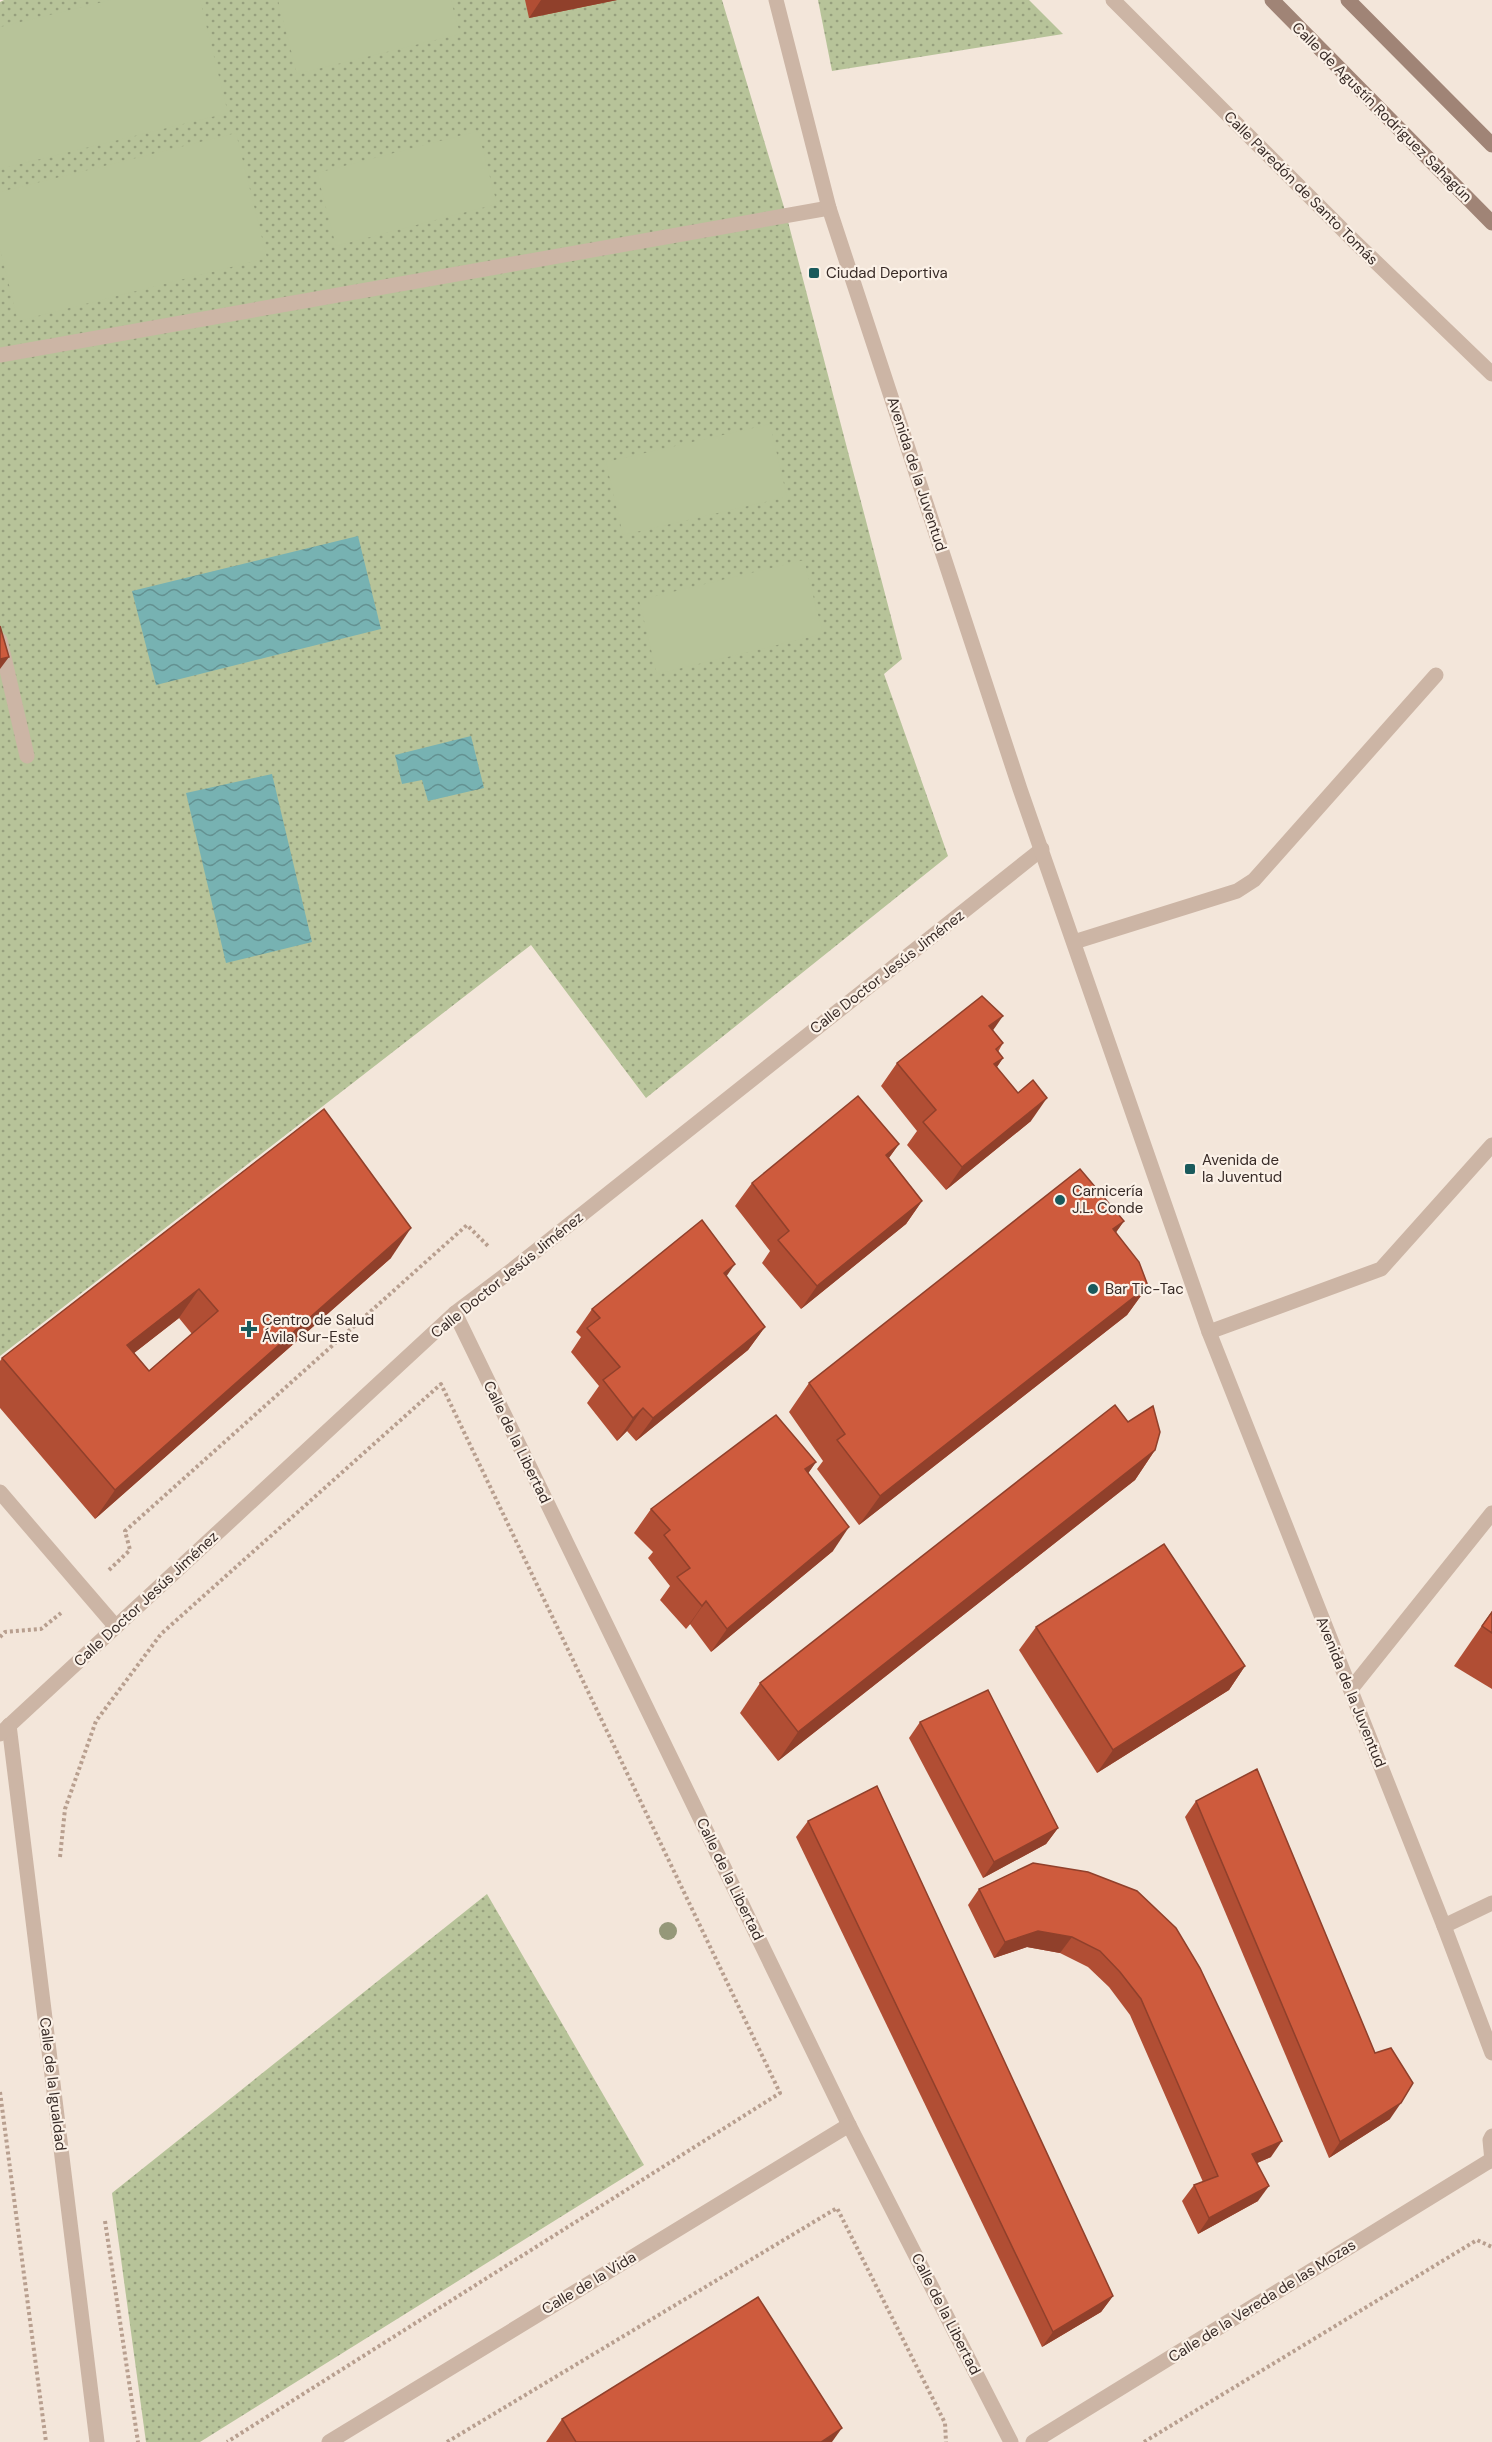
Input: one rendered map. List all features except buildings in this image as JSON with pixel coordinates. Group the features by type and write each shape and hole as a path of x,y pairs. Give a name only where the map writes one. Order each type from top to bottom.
{"main road":[{"name":"Calle de Agustín Rodríguez Sahagún","path":"1272,0 1492,223"},
{"path":"1348,0 1492,145"}],"street":[{"name":"Avenida de la Juventud","path":"776,0 829,208 1016,777 1209,1332 1492,2053"},
{"name":"Calle Paredón de Santo Tomás","path":"1113,0 1347,234 1492,374"},
{"path":"0,355 829,208"},
{"path":"0,640 27,756"},
{"path":"1074,942 1237,891 1254,880 1436,675"},
{"name":"Calle Doctor Jesús Jiménez","path":"5,1730 455,1313 1042,849"},
{"path":"1209,1332 1381,1269 1492,1145"},
{"name":"Calle de la Libertad","path":"455,1313 849,2125 1011,2442"},
{"path":"0,1492 116,1627"},
{"path":"1351,1689 1492,1513"},
{"name":"Calle de la Igualdad","path":"5,1730 97,2442"},
{"path":"1444,1926 1492,1904"},
{"name":"Calle de la Vida","path":"329,2442 849,2125"},
{"path":"1492,2136 1490,2140 1492,2160"},
{"name":"Calle de la Vereda de las Mozas","path":"1033,2442 1492,2160"}],"path":[{"path":"0,1637 5,1632 41,1629 87,1591 130,1550 125,1531 467,1225 512,1270"},
{"path":"65,1809 96,1721 161,1634 441,1384 780,2093 227,2442"},
{"path":"0,2092 46,2442"},
{"path":"447,2442 837,2208 945,2423 946,2442"},
{"path":"1144,2442 1477,2240 1492,2247"}],"green space":[{"path":"4,0 722,0 786,214 902,659 884,674 948,856 646,1098 531,945 0,1356 0,2"},
{"path":"111,0 200,0 228,113 0,169 0,27"},
{"path":"278,0 451,0 460,34 297,74"},
{"path":"818,0 1029,0 1063,34 832,71"},
{"path":"478,131 497,204 336,246 317,173"},
{"path":"236,133 267,258 18,321 0,249 0,192"},
{"path":"770,424 787,497 623,535 606,462"},
{"path":"804,560 823,634 657,674 639,600"},
{"path":"487,1894 644,2165 200,2442 146,2442 112,2193"}],"water":[{"path":"358,536 381,629 156,685 132,591"},
{"path":"471,736 484,788 428,801 422,780 402,784 395,755"},
{"path":"272,774 312,942 226,963 186,793"}],"place":[{"name":"Ciudad Deportiva","path":"814,273"},
{"name":"Avenida de la Juventud","path":"1190,1169"},
{"name":"Carnicería J.L. Conde","path":"1060,1200"},
{"name":"Bar Tic-Tac","path":"1093,1289"},
{"name":"Centro de Salud Ávila Sur-Este","path":"249,1329"}]}
